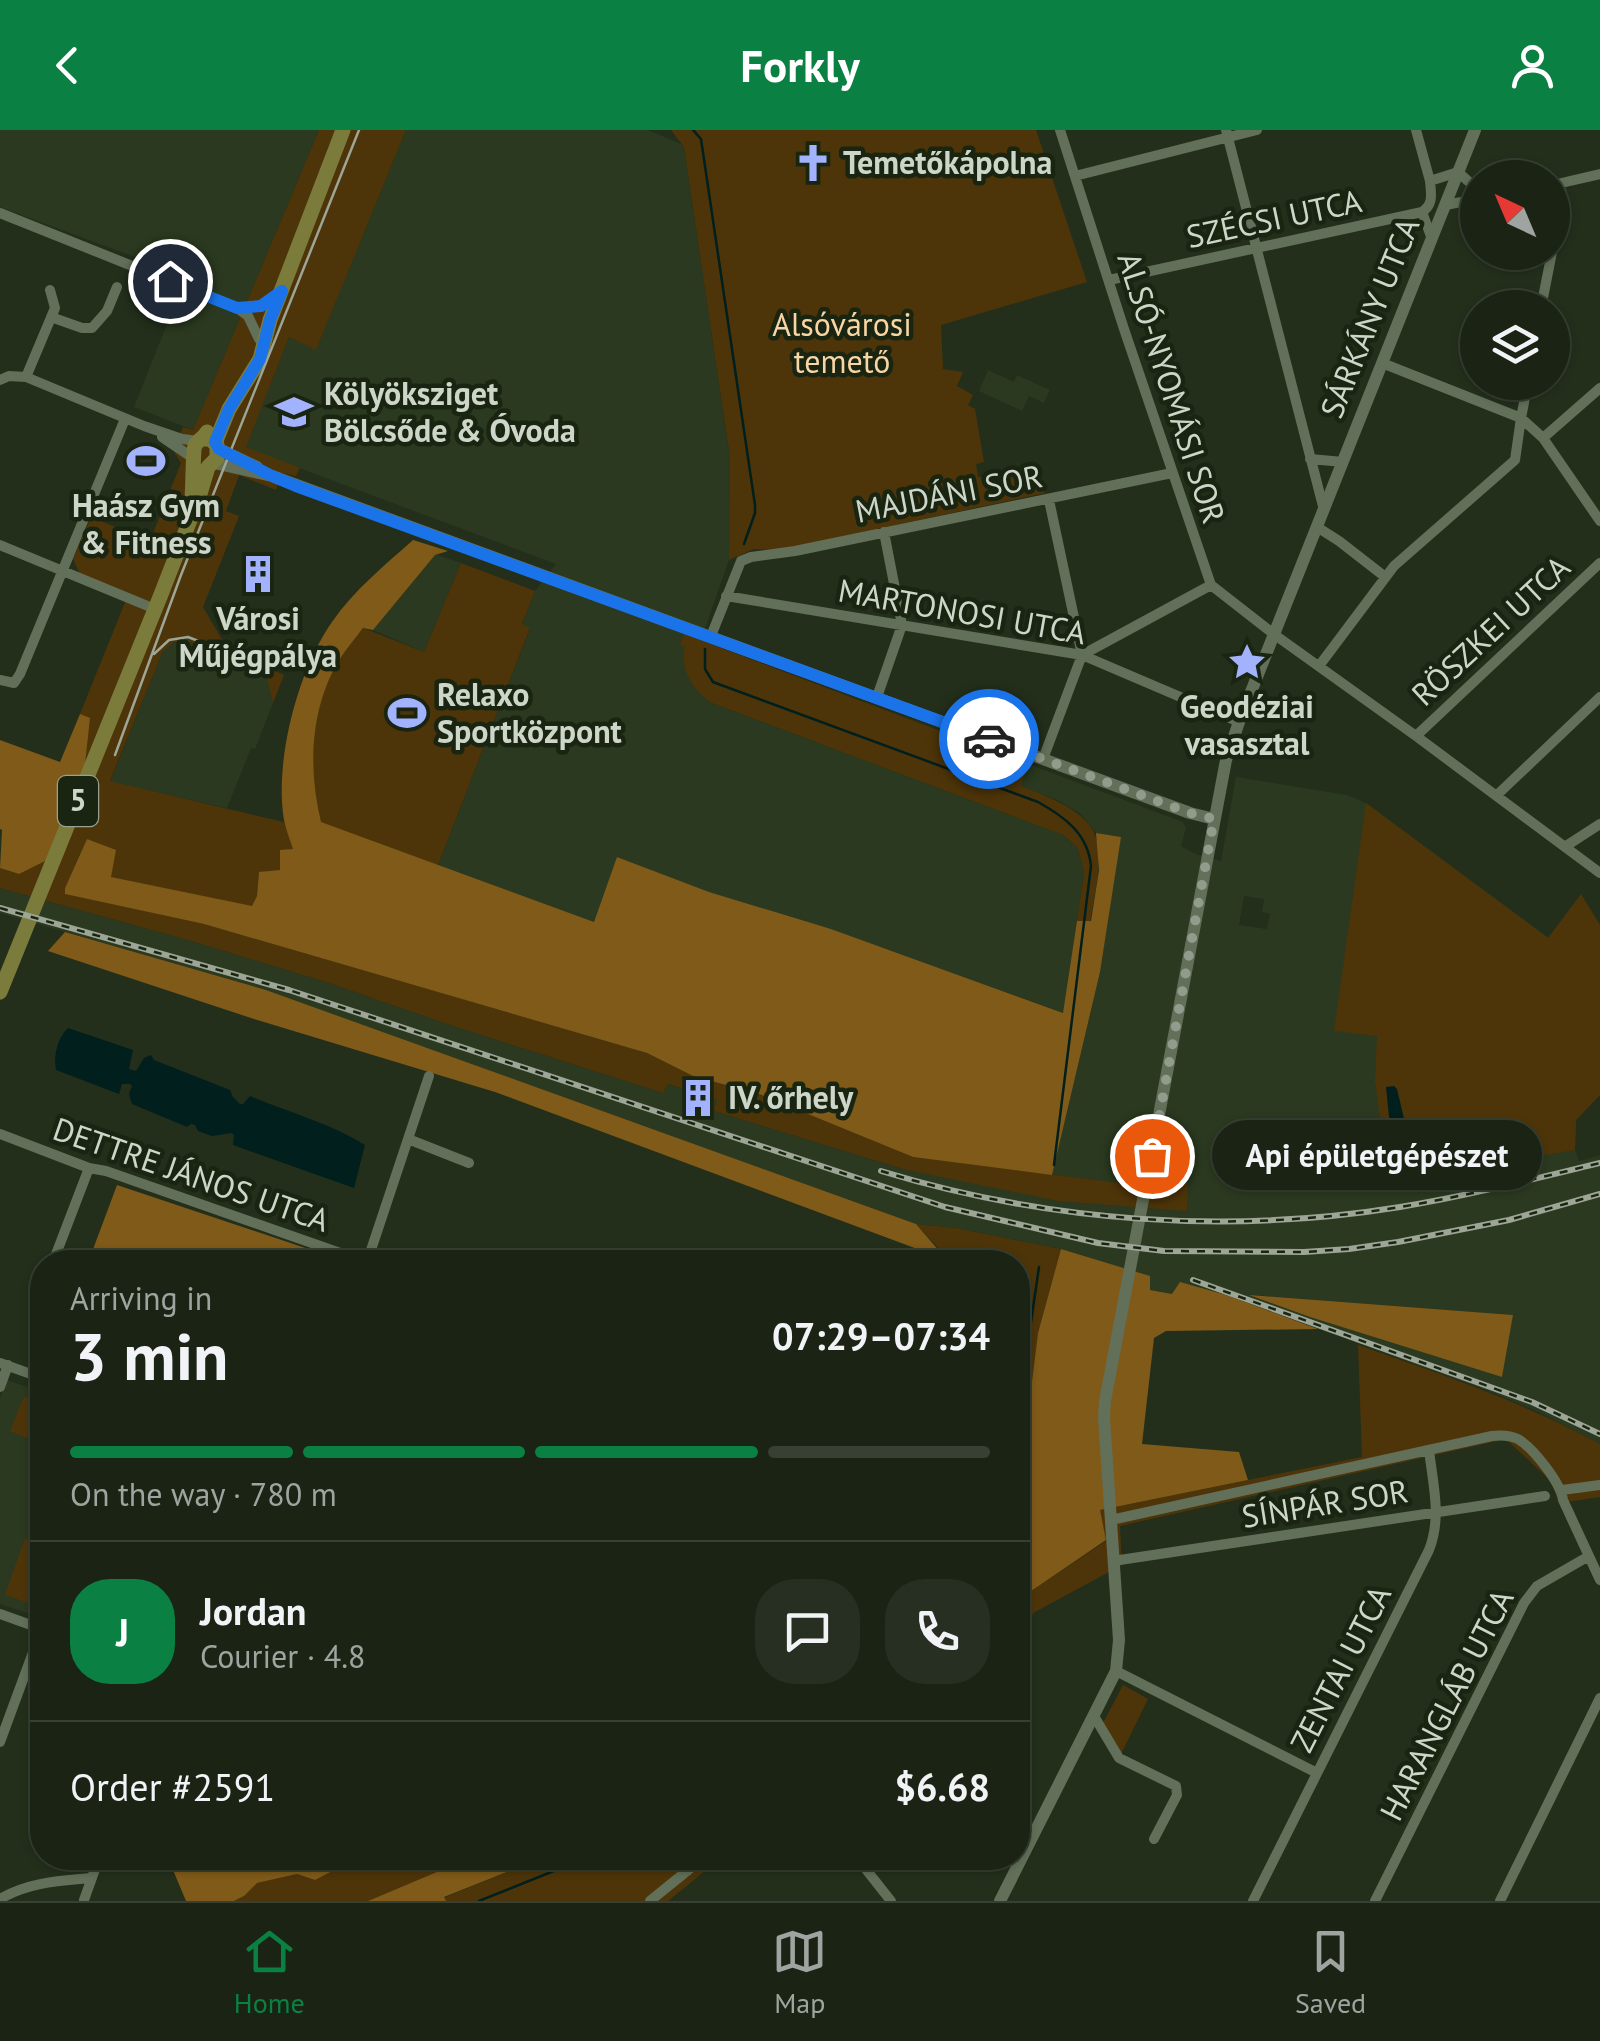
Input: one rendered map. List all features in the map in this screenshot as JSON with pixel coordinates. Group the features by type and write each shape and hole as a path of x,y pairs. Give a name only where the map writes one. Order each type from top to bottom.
{"main road":[{"name":"5","path":"0,992 155,609 190,516 206,453 270,320 344,130"},
{"name":"5","path":"206,453 260,359 270,320"}],"street":[{"name":"ALSÓ-NYOMÁSI SOR","path":"1060,130 1211,584"},
{"path":"1075,176 1227,134 1257,130"},
{"path":"1416,130 1430,181 1432,199 1429,208 1422,212 1432,238"},
{"name":"SÁRKÁNY UTCA","path":"1116,1670 1119,1640 1105,1401 1226,760 1475,130"},
{"path":"1227,134 1324,510"},
{"path":"1430,181 1458,172"},
{"path":"1570,181 1600,174"},
{"path":"1445,206 1460,203"},
{"name":"SZÉCSI UTCA","path":"1109,280 1422,212"},
{"path":"0,213 237,308 248,316 260,339"},
{"path":"51,317 92,328 107,311 117,287"},
{"path":"26,377 54,308 50,290"},
{"path":"237,308 261,306 282,291"},
{"path":"1382,363 1521,418 1543,438 1600,521"},
{"path":"0,380 8,376 26,377 206,453 1214,819"},
{"path":"1543,438 1600,388"},
{"path":"1319,666 1384,576 1515,460 1524,400"},
{"path":"0,680 14,683 20,674 125,418"},
{"path":"144,426 182,439 206,453"},
{"path":"1310,459 1343,462"},
{"name":"MAJDÁNI SOR","path":"726,596 738,565 750,556 794,551 1172,473"},
{"path":"1043,759 1082,656 1049,500"},
{"path":"1317,528 1384,576"},
{"path":"877,697 902,625 884,532"},
{"path":"0,545 155,609"},
{"name":"RÖSZKEI UTCA","path":"1416,736 1600,562"},
{"path":"1082,656 1211,584 1274,635 1600,873"},
{"path":"711,636 726,596"},
{"name":"MARTONOSI UTCA","path":"726,596 1082,656 1239,722"},
{"path":"1497,795 1600,698"},
{"path":"1566,846 1600,824"},
{"path":"370,1250 429,1076"},
{"name":"DETTRE JÁNOS UTCA","path":"0,1134 88,1168 332,1250"},
{"path":"408,1138 470,1162"},
{"path":"57,1250 88,1168"},
{"path":"0,1386 4,1364 30,1374"},
{"path":"1110,1520 1492,1436 1513,1437 1528,1448 1562,1490 1600,1580"},
{"name":"ZENTAI UTCA","path":"1253,1901 1437,1531 1429,1450"},
{"path":"1562,1490 1600,1485"},
{"name":"SÍNPÁR SOR","path":"1113,1561 1545,1496"},
{"name":"HARANGLÁB UTCA","path":"1374,1901 1524,1603 1537,1586 1589,1556"},
{"path":"0,1614 30,1625"},
{"path":"0,1742 30,1661"},
{"path":"1030,1842 1116,1670 1317,1773"},
{"path":"1500,1901 1600,1698"},
{"path":"1094,1716 1119,1758 1176,1786 1177,1795 1154,1839"},
{"path":"84,1900 95,1870"},
{"path":"650,1901 687,1870"},
{"path":"866,1870 891,1901"},
{"path":"1000,1901 1016,1870"},
{"path":"0,1899 41,1883 92,1878"}],"shaded area":[{"path":"0,130 319,130 193,430 134,407 186,276 0,207"},
{"path":"406,130 648,130 684,147 730,459 729,560 701,640 685,634 680,645 685,646 712,703 1063,835 1078,848 1084,873 1064,1013 831,929 709,893 618,857 594,922 438,865 530,629 522,625 535,591 556,564 245,448 289,337 316,349"},
{"path":"988,370 1014,382 1017,375 1050,390 1044,403 1029,396 1022,411 979,391"},
{"path":"413,540 448,551 435,555 373,630 363,628 339,660 322,698 313,760 321,822 594,922 617,857 1063,1013 1077,921 1091,921 1099,870 1096,833 1121,837 1100,972 1052,1175 913,1157 759,1094 693,1076 647,1053 204,924 65,894 87,839 116,850 111,877 252,906 259,872 280,870 280,850 293,849 284,820 282,771 292,717 309,665 341,610"},
{"path":"435,554 461,563 424,652 373,630"},
{"path":"183,640 265,671 273,703 227,808 110,782 163,651"},
{"path":"80,714 90,718 85,764 47,860 19,874 0,868 0,740 60,762"},
{"path":"1028,764 1183,822 1186,828 1181,846 1221,861 1236,777 1347,795 1366,803 1549,938 1600,1095 1576,1120 1575,1149 1579,1161 1600,1155 1600,1444 1491,1392 1226,1295 1150,1290 1149,1276 1061,1249 916,1224 266,990 0,913 0,888 188,940 663,1093 667,1084 718,1100 714,1111 903,1169 1187,1210 1187,1183 1130,1184 1052,1175 1100,972 1120,837 1096,833 1081,814 1020,786","holes":["1244,896 1264,899 1262,912 1270,914 1267,929 1239,925","1255,1295 1513,1315 1501,1376 1310,1317"]},
{"path":"65,932 266,990 916,1224 938,1250 920,1250 495,1092 48,951"},
{"path":"117,1185 311,1250 93,1250"},
{"path":"1061,1249 1150,1276 1150,1290 1172,1294 1180,1282 1318,1329 1166,1331 1154,1338 1142,1444 1239,1452 1248,1480 1100,1510 1106,1540 1030,1592 1030,1397 1038,1333"},
{"path":"1249,1295 1513,1315 1502,1377 1310,1317"},
{"path":"7,1380 30,1388 30,1614 0,1604 0,1398"},
{"path":"173,1870 335,1870 315,1880 297,1874 257,1883 234,1901 186,1901"},
{"path":"442,1870 512,1870 444,1897 446,1901 368,1901"}],"green space":[{"path":"319,130 406,130 316,350 289,337 246,447 300,468 296,476 282,473 276,490 239,475 226,511 239,516 203,607 227,648 276,667 275,671 284,675 273,703 265,671 190,642 174,642 163,651 110,781 284,822 294,850 280,870 259,873 252,907 110,877 87,839 65,888 66,894 204,924 647,1053 693,1076 759,1094 913,1157 1129,1184 1188,1183 1187,1211 1058,1201 903,1169 714,1111 717,1100 668,1084 663,1093 326,982 0,888 0,868 19,874 90,719 80,714 128,595 80,574 73,559 91,517 150,541 181,463 173,450 183,427 193,430"},
{"name":"Alsóvárosi temető","path":"671,130 1036,130 1087,282 941,325 943,369 963,372 957,386 973,395 968,405 975,409 984,462 976,464 978,477 1016,473 1039,482 1045,493 779,550 754,549 729,560 730,458 684,147"},
{"name":"Relaxo Sportközpont","path":"461,563 535,591 522,624 530,628 438,865 320,822 314,739 329,679 363,628 424,652"},
{"path":"684,634 1028,764 1021,786 1071,809 1094,833 1098,868 1090,922 1077,921 1084,873 1078,848 1063,835 712,703 694,686 686,671 685,647 680,645"},
{"path":"1366,803 1548,938 1581,894 1600,925 1600,1095 1576,1120 1575,1150 1388,1181 1375,1080 1377,1036 1334,1031"},
{"path":"916,1224 1061,1249 1038,1333 1030,1397 1030,1250 940,1250"},
{"path":"1358,1345 1511,1402 1600,1444 1600,1497 1559,1503 1550,1480 1506,1439 1120,1526 1122,1565 1033,1613 1030,1623 1030,1592 1106,1541 1099,1510 1362,1457"},
{"path":"24,1396 30,1399 27,1438 10,1431"},
{"path":"25,1538 30,1540 30,1604 5,1595"},
{"path":"1123,1685 1148,1699 1121,1754 1103,1723"},
{"path":"335,1870 442,1870 368,1901 234,1901 257,1883 297,1874 315,1880"},
{"path":"512,1870 706,1870 668,1901 443,1898"}],"water":[{"path":"68,1028 133,1050 129,1069 136,1071 144,1058 151,1055 154,1060 230,1090 240,1104 250,1096 352,1137 365,1145 354,1188 233,1145 231,1133 212,1136 198,1131 195,1125 187,1127 132,1104 130,1084 122,1084 119,1094 56,1070 57,1047"},
{"path":"1394,1086 1417,1151 1414,1166 1400,1152 1392,1131 1386,1087"}],"waterway":[{"path":"693,130 701,139 755,505 744,544"},
{"path":"705,649 705,669 713,682 1038,802 1066,820 1080,836 1091,866 1054,1165"},
{"path":"1030,1329 1039,1267"},
{"path":"479,1901 556,1870"}],"tram line":[{"path":"115,755 181,575 359,130"},
{"path":"154,654 169,640 188,637 271,669"}],"railway":[{"path":"0,908 289,990 945,1207 1098,1243 1164,1251 1349,1249 1509,1220 1600,1194"},
{"path":"881,1171 1008,1202 1138,1219 1204,1221 1335,1216 1400,1207 1600,1163"},
{"path":"1193,1280 1532,1402 1600,1434"}],"way so far":[{"path":"989,739 1214,819 1152,1156"}],"place":[{"name":"Temetőkápolna","path":"813,163"},
{"name":"Kölyöksziget Bölcsőde & Óvoda","path":"294,412"},
{"name":"Haász Gym & Fitness","path":"146,461"},
{"name":"Városi Műjégpálya","path":"258,574"},
{"name":"Geodéziai vasasztal","path":"1247,662"},
{"name":"Relaxo Sportközpont","path":"407,713"},
{"name":"IV. őrhely","path":"698,1098"},
{"name":"Api épületgépészet","path":"1152,1156"}],"route":[{"path":"170,281 237,308 267,304 282,291 260,359 221,426 215,442 219,449 296,486 989,739"}]}
